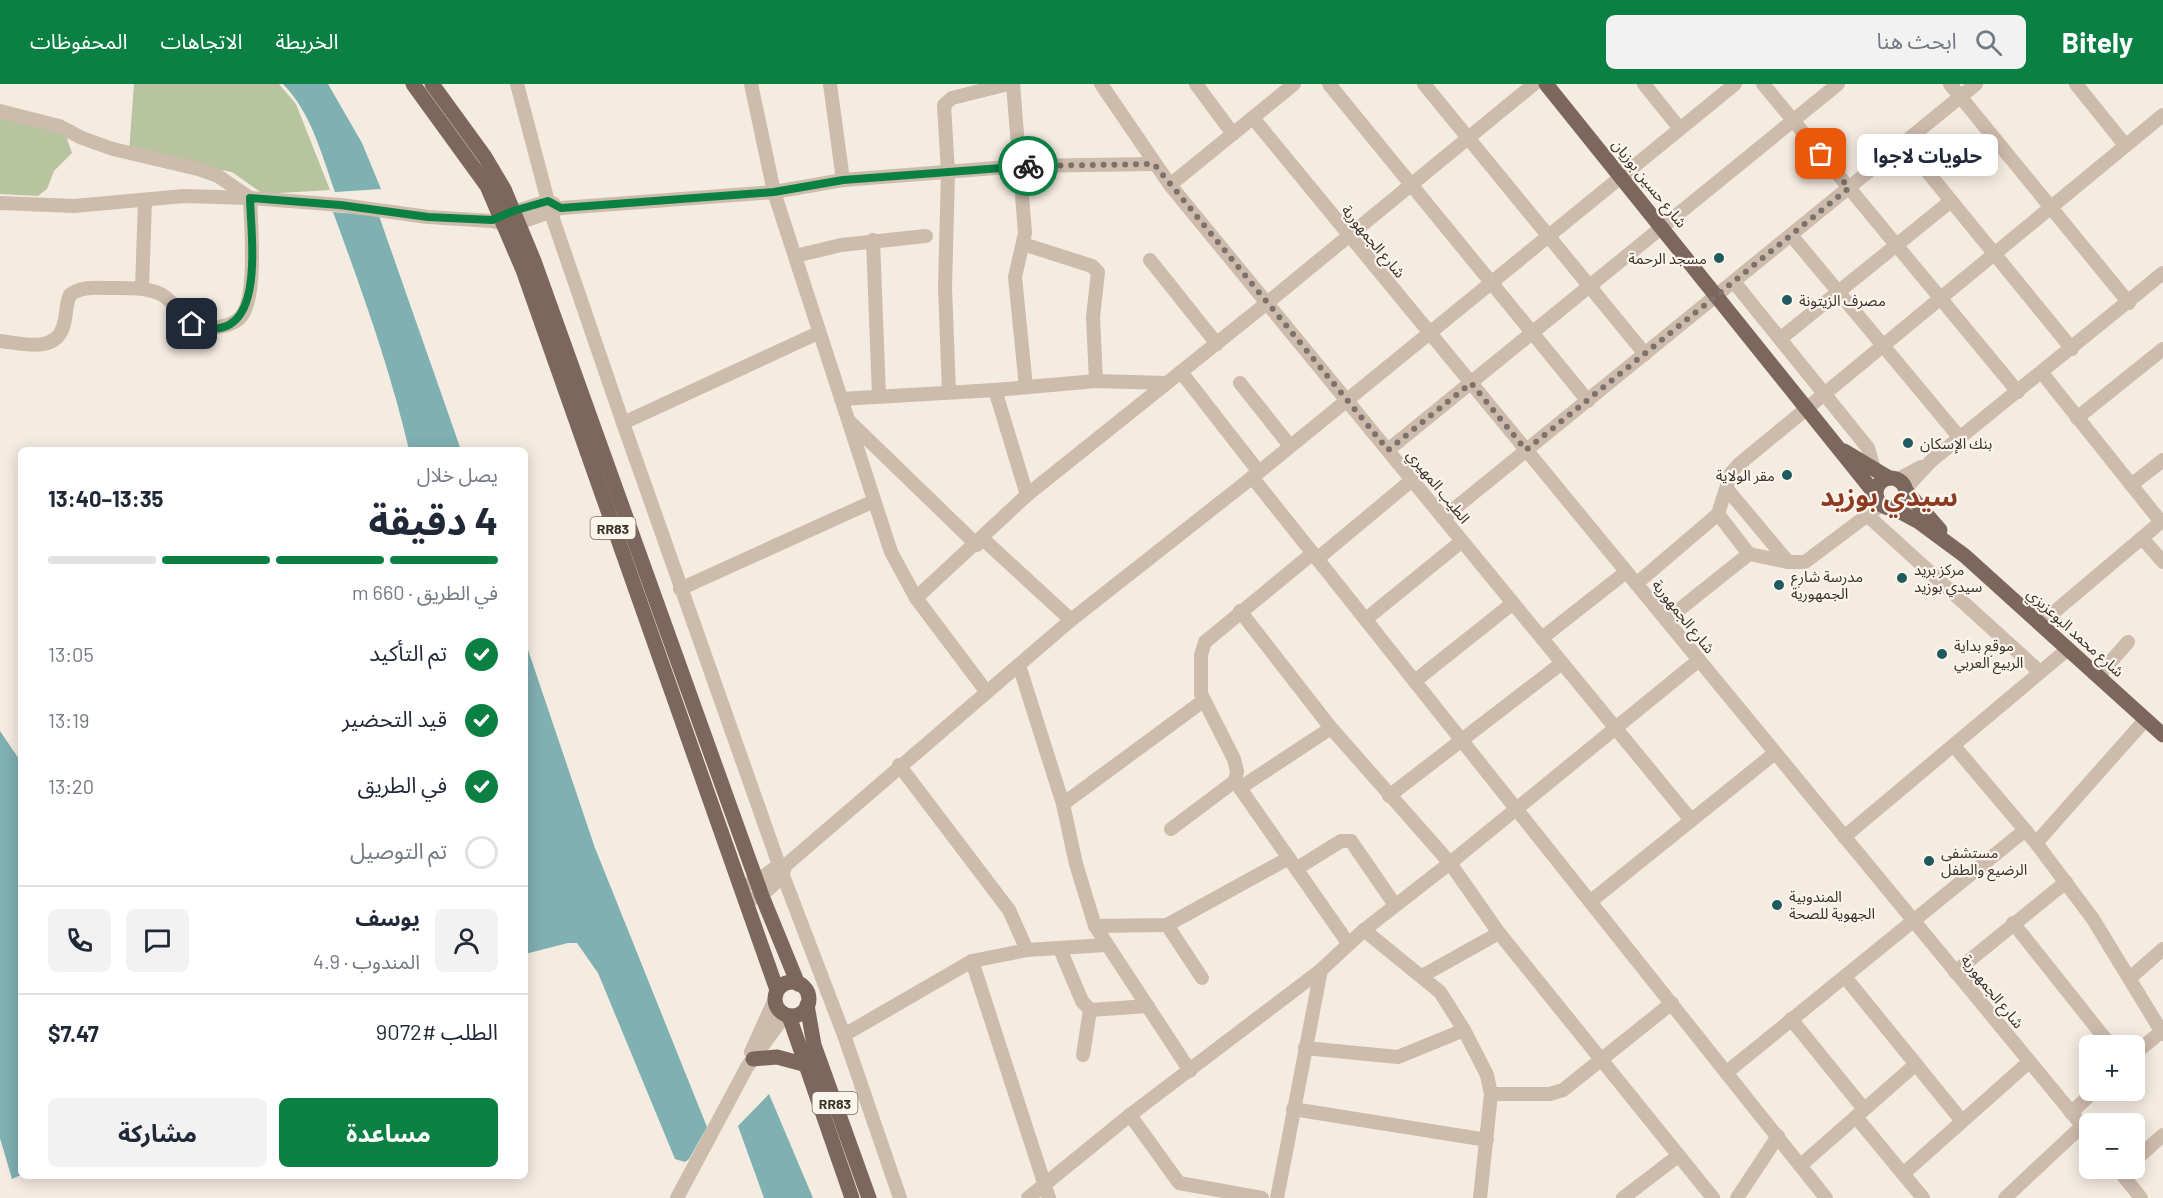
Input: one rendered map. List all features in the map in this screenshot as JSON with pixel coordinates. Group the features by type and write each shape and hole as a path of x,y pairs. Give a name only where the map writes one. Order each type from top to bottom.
{"main road":[{"name":"RR83","path":"413,84 474,167 506,219 759,889 798,984 807,992 814,1045 869,1198"},
{"name":"RR83","path":"432,84 485,157 744,894 780,1011 787,1015 852,1198"},
{"name":"شارع حسين بوزيان","path":"1546,84 1883,503"},
{"name":"شارع حسين بوزيان","path":"1836,446 1899,485"},
{"path":"1879,484 1899,485 1903,503 1883,503 1879,484"},
{"name":"شارع محمد البوعزيزي","path":"1899,485 1965,556 2163,735"},
{"name":"شارع محمد البوعزيزي","path":"1883,503 1919,522 1965,556"},
{"path":"776,995 787,983 798,984"},
{"path":"787,1015 798,1015 807,1005"},
{"path":"750,1063 784,1058 803,1064"}],"street":[{"path":"517,84 553,208 680,589 844,1035 900,1198"},
{"path":"751,84 774,192 818,333 898,568 916,598 986,691"},
{"path":"830,84 843,180"},
{"path":"949,391 945,287 948,173 945,103 952,98 1008,84"},
{"path":"1013,84 1021,166 1023,243 1016,277 1026,387"},
{"name":"الطيب المهيري","path":"1101,84 1170,185 1691,820"},
{"path":"1196,84 1233,134"},
{"path":"1170,185 1294,84"},
{"path":"1329,84 1588,401"},
{"path":"1424,84 1645,354"},
{"path":"916,598 980,542 1027,495 1268,303 1410,183 1534,84"},
{"path":"1644,84 1680,129"},
{"path":"744,894 759,889 899,765 1071,620 1256,474 1735,84"},
{"path":"1763,84 2018,392"},
{"path":"1388,450 1838,84"},
{"path":"1950,84 2128,303"},
{"path":"1443,518 1976,84"},
{"path":"2076,84 2125,146"},
{"path":"0,111 59,126 82,138 113,149 218,176 250,198"},
{"path":"1636,584 1718,514 1731,473 1738,465 2163,115"},
{"name":"شارع الجمهورية","path":"1253,118 2079,1123"},
{"path":"1904,143 2072,349"},
{"path":"0,203 74,206 184,196 250,198 340,205 428,217 506,219 553,208 774,192 843,180 1021,166 1154,164"},
{"path":"0,341 38,346 49,342 61,332 68,299 75,291 91,288 142,290 164,295 192,324 204,328 227,325 242,316 249,295 250,198"},
{"path":"142,290 142,211 145,200"},
{"path":"1780,339 1951,201"},
{"path":"1791,235 1960,438"},
{"path":"795,256 832,246 926,236"},
{"path":"873,240 879,395"},
{"path":"1023,243 1092,266 1098,272 1093,317 1096,381"},
{"path":"1150,260 1217,344"},
{"path":"1899,485 2072,349 2163,273"},
{"path":"1734,282 1868,448 1874,469"},
{"path":"623,423 818,333"},
{"path":"2077,418 2163,349"},
{"path":"1181,372 1315,556 1827,1198"},
{"path":"2040,624 2162,521 2042,373"},
{"path":"841,399 995,390 1096,381 1167,383"},
{"path":"1240,383 1290,446"},
{"path":"995,390 1027,495"},
{"path":"848,419 980,542 1071,620"},
{"path":"2131,485 2160,468"},
{"path":"1348,943 1238,784 1234,759 1203,701 1203,646 1240,611 1412,480"},
{"path":"1727,489 1788,562"},
{"path":"680,589 874,501"},
{"path":"1718,514 1749,554 1788,562 1805,562 1813,559 1883,503"},
{"path":"1868,516 2040,672"},
{"path":"2142,538 2163,562"},
{"path":"1366,619 1462,541"},
{"path":"1666,620 1749,554"},
{"path":"1542,638 1626,572"},
{"path":"1415,681 1513,603"},
{"path":"1240,611 1331,728 1450,863 1499,933 1713,1198"},
{"path":"2098,676 2128,642"},
{"path":"1844,837 2068,649"},
{"path":"1028,1198 1047,1192 1130,1115 1321,970 1348,943 1699,660"},
{"path":"1389,796 1562,663"},
{"path":"1019,665 1063,804 1076,864 1095,926 1190,1071"},
{"path":"1063,804 1203,701"},
{"path":"2036,843 2146,719"},
{"path":"1171,829 1238,784 1331,728"},
{"path":"1954,746 2066,882 2130,978 2162,1033 2145,1046"},
{"path":"1591,901 1775,753"},
{"path":"899,765 1009,910 1027,950"},
{"path":"1727,1072 2024,831"},
{"path":"1095,926 1167,925 1341,841 1351,841 1395,905"},
{"path":"1955,972 2066,882"},
{"path":"2013,923 2102,1035"},
{"path":"1167,925 1202,978"},
{"path":"1364,930 1395,958 1422,976 1440,992 1464,1030 1487,1075 1491,1094 1480,1198"},
{"path":"1422,976 1499,933"},
{"path":"844,1035 972,961 1027,950 1106,945"},
{"path":"1060,949 1082,1001 1090,1010"},
{"path":"2130,978 2163,949"},
{"path":"972,961 1047,1192"},
{"path":"1277,1198 1321,970"},
{"path":"1845,977 1962,1121"},
{"path":"677,1198 750,1063 776,995"},
{"path":"1491,1094 1556,1093 1574,1084 1672,1003"},
{"path":"1090,1010 1148,1006"},
{"path":"1083,1055 1090,1010"},
{"path":"750,1063 787,1015"},
{"path":"1791,1019 1903,1174 1923,1198"},
{"path":"1305,1048 1398,1058 1464,1030"},
{"path":"1903,1174 2029,1062"},
{"path":"1801,1165 1916,1064"},
{"path":"2071,1113 2084,1101"},
{"path":"1293,1109 1487,1140"},
{"path":"1130,1115 1179,1183 1262,1198"},
{"path":"2145,1151 2163,1135"},
{"path":"1737,1198 1778,1136"},
{"path":"2014,1195 2079,1137"},
{"path":"1623,1198 1678,1156"},
{"path":"2128,1179 2141,1198"}],"green space":[{"path":"134,84 279,84 296,104 330,190 263,194 232,172 129,152"},
{"path":"0,118 64,130 72,153 54,171 47,189 38,196 0,194"}],"water":[{"path":"283,84 328,84 362,143 381,189 335,192 308,121 293,95"},
{"path":"333,212 379,216 460,447 408,447 365,300"},
{"path":"528,650 595,848 707,1127 685,1162 675,1159 598,973 577,943 568,943 528,953"},
{"path":"0,731 18,758 18,1176 12,1179 0,1138"},
{"path":"769,1094 813,1198 764,1198 738,1126"}],"way so far":[{"path":"1028,166 1154,164 1388,450 1471,383 1526,450 1849,188 1821,154"}],"place":[{"name":"حلويات لاجوا","path":"1821,154"},
{"name":"مسجد الرحمة","path":"1719,258"},
{"name":"مصرف الزيتونة","path":"1787,300"},
{"name":"بنك الإسكان","path":"1908,443"},
{"name":"مقر الولاية","path":"1787,475"},
{"name":"مركز بريد سيدي بوزيد","path":"1902,578"},
{"name":"مدرسة شارع الجمهورية","path":"1779,585"},
{"name":"موقع بداية الربيع العربي","path":"1942,654"},
{"name":"مستشفى الرضيع والطفل","path":"1929,861"},
{"name":"المندوبية الجهوية للصحة","path":"1777,905"}],"district":[{"name":"سيدي بوزيد","path":"1889,495"}],"route":[{"path":"192,324 204,328 217,328 236,321 246,308 252,260 250,198 340,205 428,217 492,220 548,201 561,208 774,192 843,180 1028,166"}]}
